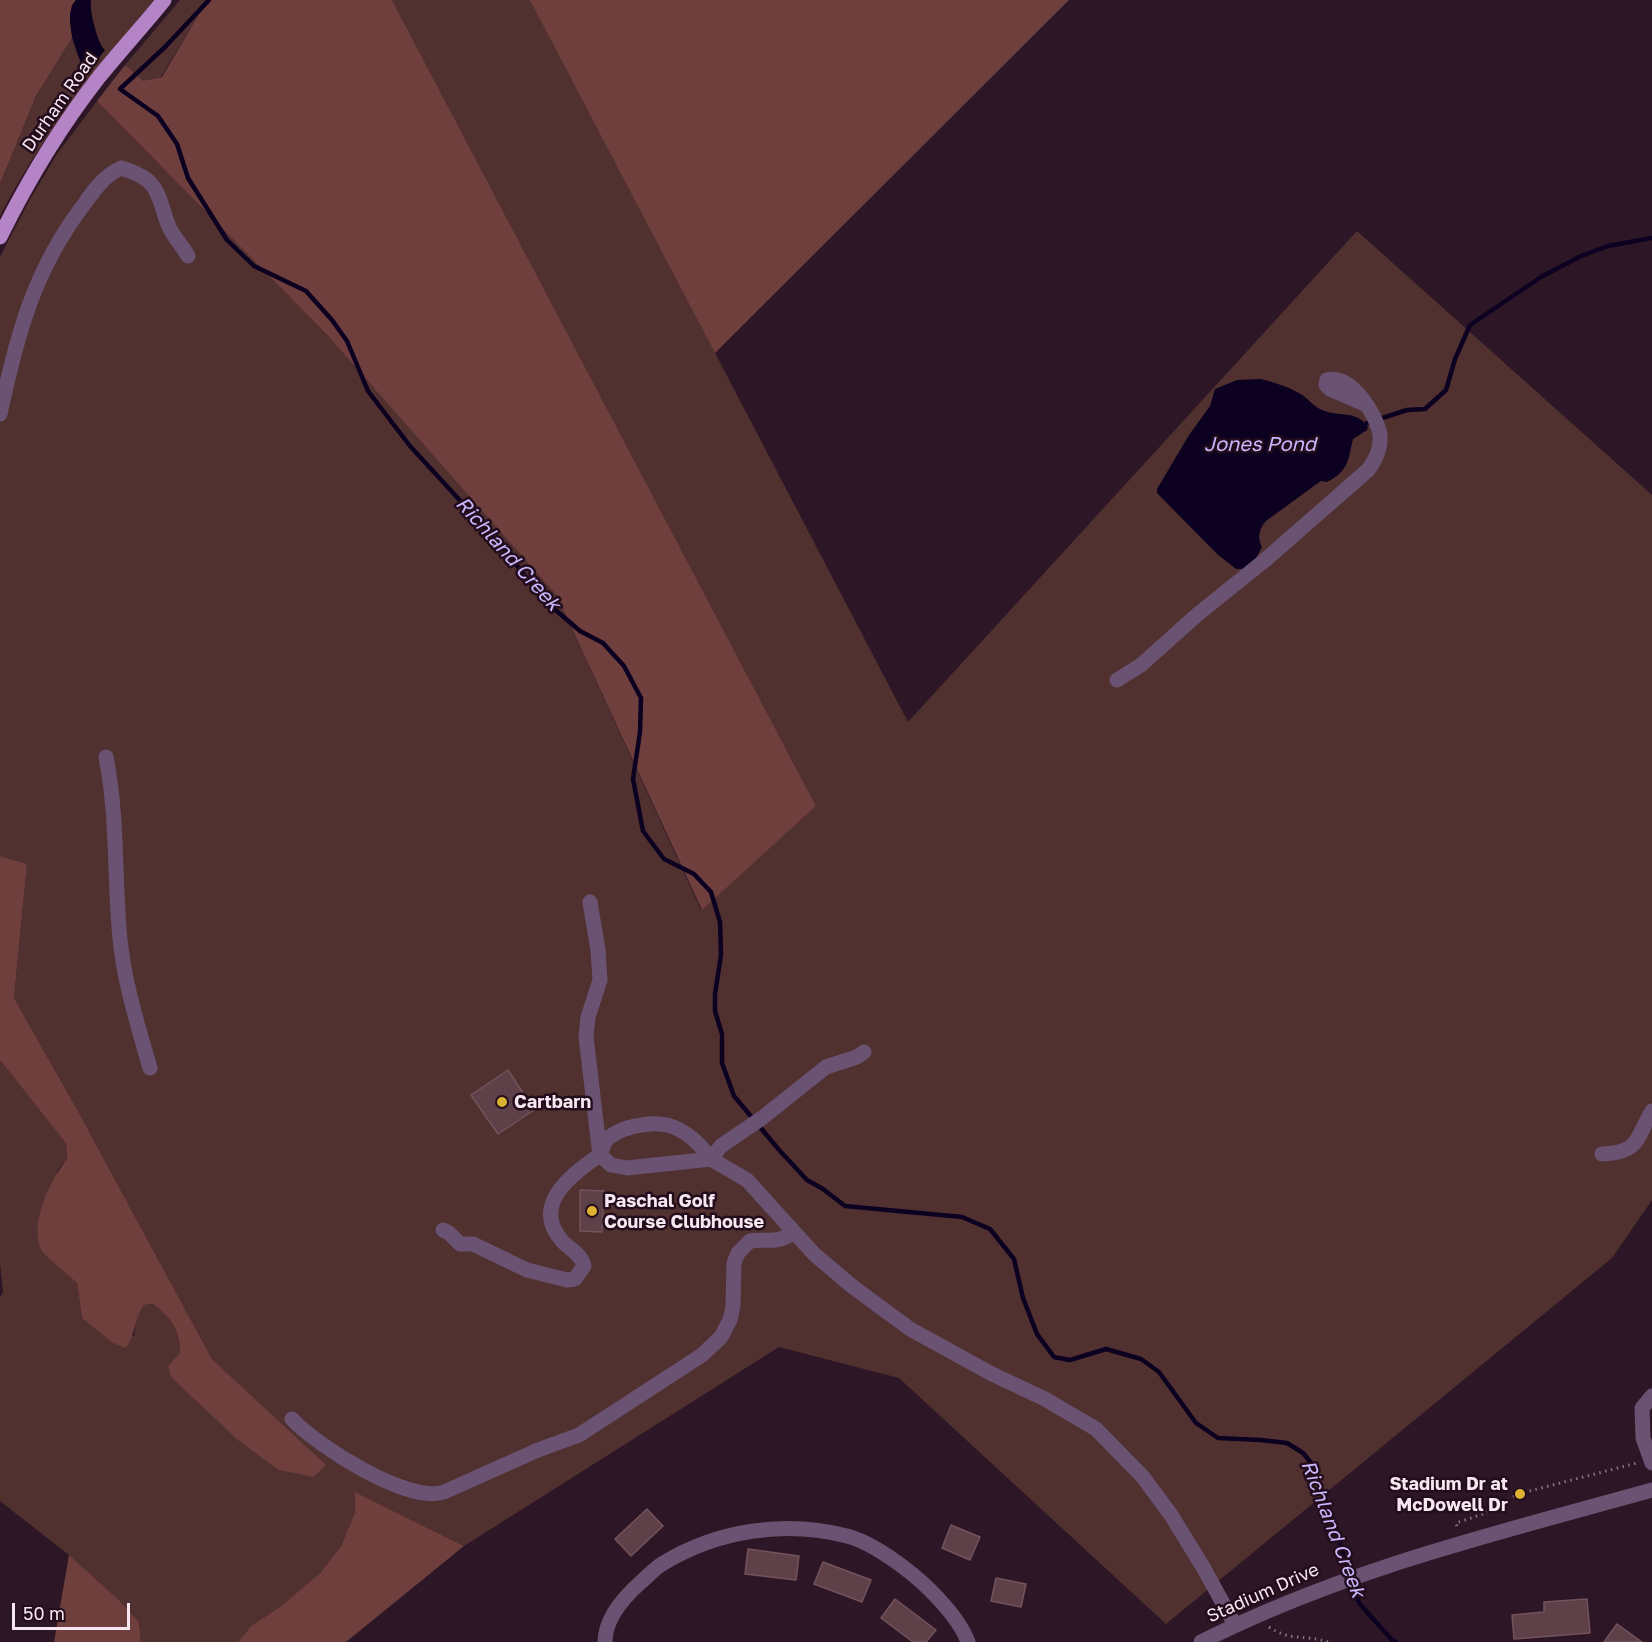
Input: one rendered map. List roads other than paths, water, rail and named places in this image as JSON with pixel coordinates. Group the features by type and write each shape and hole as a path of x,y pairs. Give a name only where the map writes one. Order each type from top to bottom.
{"main road":[{"name":"Durham Road","path":"0,237 20,196 55,139 99,77 164,0"}],"street":[{"path":"0,414 22,326 42,270 77,213 107,177 121,168 136,173 152,183 160,198 168,225 188,256"},
{"path":"1117,680 1142,665 1198,614 1264,561 1368,470 1378,453 1380,434 1365,404"},
{"path":"106,757 116,844 120,940 134,1010 150,1068"},
{"path":"590,902 598,950 600,980 588,1017 586,1037 600,1155 611,1165 627,1168 711,1159 721,1146 762,1118 826,1067 864,1052"},
{"path":"1602,1154 1629,1150 1634,1146 1652,1111"},
{"path":"443,1230 460,1244 473,1244 527,1270 575,1280 584,1266 583,1261 563,1242 552,1226 550,1209 558,1192 575,1172 600,1155 604,1143 613,1134 643,1125 667,1125 702,1146 711,1159 747,1180 814,1254 910,1329 1096,1429 1143,1477 1171,1515 1235,1625"},
{"path":"292,1419 325,1447 379,1477 402,1487 429,1494 444,1492 538,1450 579,1436 702,1355 721,1337 730,1320 733,1306 732,1273 738,1253 750,1241 785,1239 793,1232"},
{"path":"1651,1461 1643,1438 1642,1408 1652,1396"},
{"name":"Stadium Drive","path":"1201,1642 1306,1593 1406,1558 1652,1490"},
{"path":"605,1642 605,1630 625,1596 661,1564 704,1544 754,1529 795,1528 849,1536 879,1551 914,1573 944,1604 966,1635 968,1642"}],"water":[{"path":"76,0 91,0 94,26 105,50 86,74 75,47 70,26 72,7"},
{"name":"Jones Pond","path":"1261,379 1293,390 1326,412 1358,418 1368,427 1353,439 1348,459 1340,474 1327,482 1321,481 1266,521 1260,530 1259,537 1262,547 1256,558 1243,569 1236,569 1217,554 1157,493 1157,489 1189,435 1210,406 1215,389 1237,380"}],"waterway":[{"name":"Richland Creek","path":"209,0 166,46 120,89 158,116 177,144 188,178 227,240 254,266 306,291 347,341 368,391 410,446 499,543 545,601 580,631 603,643 624,666 641,698 640,732 633,779 643,831 664,859 694,874 711,892 720,922 721,955 715,994 715,1011 722,1034 722,1063 734,1096 807,1180 845,1206 962,1217 990,1229 1014,1259 1023,1298 1037,1334 1054,1357 1070,1360 1106,1349 1141,1359 1159,1372 1196,1423 1218,1438 1287,1443 1303,1453 1312,1464 1359,1603 1396,1642"},
{"path":"1367,423 1407,410 1425,409 1446,390 1455,359 1470,325 1541,277 1581,256 1608,246 1652,238"}],"place":[{"name":"Cartbarn","path":"502,1102"},
{"name":"Paschal Golf Course Clubhouse","path":"592,1211"},
{"name":"Stadium Dr at McDowell Dr","path":"1520,1494"}]}
